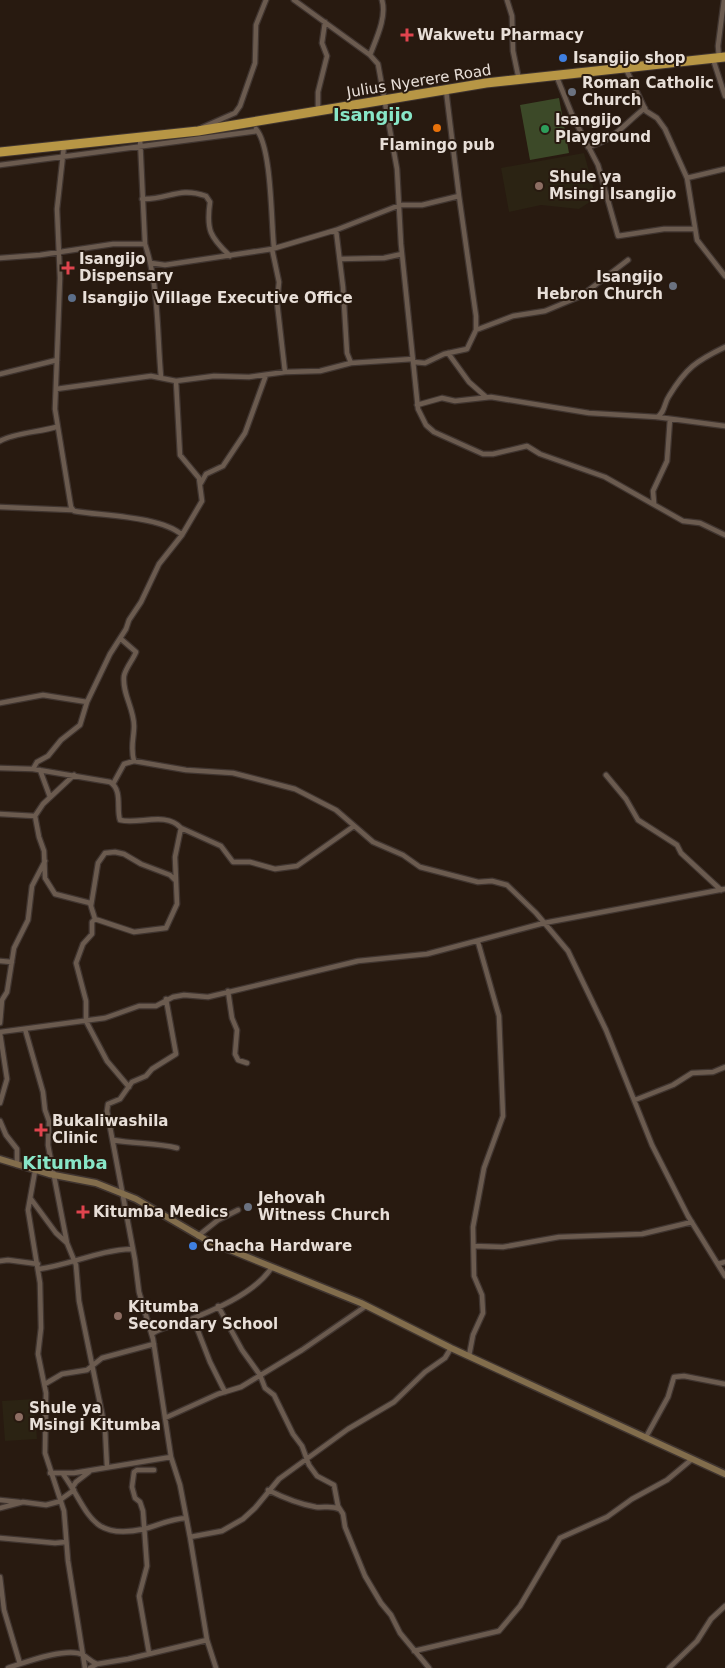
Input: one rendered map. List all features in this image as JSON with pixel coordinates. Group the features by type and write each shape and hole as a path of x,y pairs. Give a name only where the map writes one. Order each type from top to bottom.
{"highway":[{"name":"Julius Nyerere Road","path":"0,152 140,142 446,90 556,75 719,58"}],"street":[{"path":"198,131 206,125 235,113 240,106 255,63 256,25 266,0"},
{"path":"294,0 370,55 378,64 397,170 402,254 417,405 426,425 434,432 483,454 493,454 526,446 540,454 605,478 683,521 700,523 725,535"},
{"path":"370,55 377,40 384,9 382,0"},
{"path":"722,0 718,46 725,96"},
{"path":"509,1 519,80"},
{"path":"318,111 318,92 327,56 322,44 325,22"},
{"path":"626,69 645,108 661,123 687,178 696,240 725,276"},
{"path":"556,75 562,94 601,174 618,236 664,229 693,229"},
{"path":"56,389 151,376 176,381 214,376 249,377 285,372 320,371 351,363 413,361 425,363 448,353 469,347 476,330 476,316 446,90"},
{"path":"588,147 613,135 630,123 645,108"},
{"path":"250,122 257,130 268,166 273,249 280,282 277,302 285,372"},
{"path":"0,165 63,157 140,142 257,130"},
{"path":"140,142 145,244 151,266 161,378"},
{"path":"64,146 56,209 60,251 56,428 72,510"},
{"path":"687,178 725,169"},
{"path":"142,199 158,198 184,191 206,196 210,202 207,220 210,232 230,256"},
{"path":"151,266 273,249 336,230 400,205 422,205 459,196"},
{"path":"336,230 347,353 351,363"},
{"path":"0,258 113,244 145,244"},
{"path":"340,259 384,258 402,254"},
{"path":"476,330 513,316 545,312 581,296 628,260"},
{"path":"657,417 662,412 670,394 692,364 725,347"},
{"path":"448,353 470,382 487,397"},
{"path":"0,374 57,360"},
{"path":"201,484 206,474 223,466 245,433 266,375"},
{"path":"33,769 37,762 48,756 61,740 80,725 87,702 110,654 141,602 159,564 182,535 202,501 201,484 195,472 180,454 176,381"},
{"path":"417,405 442,398 455,401 487,397 589,413 657,417 725,426"},
{"path":"654,504 652,490 667,461 670,419"},
{"path":"0,441 11,436 56,428"},
{"path":"0,507 72,510 165,525 182,535"},
{"path":"121,638 136,652 126,670 124,682 125,698 134,725 131,747 134,761"},
{"path":"0,703 43,695 87,702"},
{"path":"113,784 124,764 134,761 186,770 248,775 295,789 336,810 373,842 403,855 425,869 478,882 492,881 507,885 568,950 606,1030 652,1145 692,1222 725,1276"},
{"path":"0,768 33,769 74,775 113,784"},
{"path":"40,770 50,797"},
{"path":"35,816 50,797 74,775"},
{"path":"606,775 626,799 638,820 678,845 680,853 724,890"},
{"path":"113,784 120,802 120,820 161,820 173,822 180,828 221,846 233,862 250,862 275,869 302,864 354,826"},
{"path":"0,814 35,816"},
{"path":"35,816 45,861 45,878 55,894 84,901 91,906"},
{"path":"95,919 134,932 164,929 177,904 175,857 180,828"},
{"path":"129,1086 107,1061 86,1021 86,1001 76,963 83,944 92,934 92,922 95,919 91,906 98,863 105,853 115,852 124,854 141,864 170,875 175,880"},
{"path":"0,1023 2,1000 7,992 14,948 28,920 32,886 45,861"},
{"path":"0,1103 7,1079 0,1032 105,1018 138,1006 156,1006 166,1000 187,995 204,998 358,961 408,957 478,942 544,923 724,890"},
{"path":"469,1356 473,1335 483,1313 482,1295 474,1276 473,1227 483,1174 500,1128 503,1110 499,1016 478,942"},
{"path":"0,961 12,962"},
{"path":"228,991 232,1018 237,1030 235,1054 238,1060 247,1063"},
{"path":"166,1000 176,1054 129,1086 123,1096 107,1106 108,1125 113,1140 140,1297 154,1344 171,1457 180,1485 207,1640 216,1668"},
{"path":"25,1029 42,1087 44,1110 48,1121 48,1144 68,1243 78,1276 79,1300 105,1428 107,1467"},
{"path":"635,1100 673,1085 692,1073 713,1072 725,1068"},
{"path":"0,1121 6,1135 18,1149 17,1165"},
{"path":"113,1140 159,1147 166,1145 178,1148"},
{"path":"0,1160 55,1176 96,1183 142,1202 198,1236 366,1306 451,1348 725,1474"},
{"path":"35,1171 28,1210 39,1266 42,1308 38,1360 45,1384 44,1447 50,1473 61,1500 85,1668"},
{"path":"31,1199 56,1233 68,1243"},
{"path":"198,1236 218,1220 238,1210"},
{"path":"474,1246 503,1247 559,1237 642,1234 692,1222"},
{"path":"0,1261 8,1260 39,1266 58,1267 74,1260 131,1247"},
{"path":"718,1264 725,1262"},
{"path":"152,1334 160,1329 194,1318 257,1285 272,1267"},
{"path":"218,1306 242,1350 260,1375 266,1390 274,1395 292,1434 302,1446 306,1459 318,1476 334,1486 339,1509 365,1576 381,1603 391,1615 400,1633 430,1668"},
{"path":"165,1418 241,1387 302,1350 366,1306"},
{"path":"194,1318 210,1362 225,1392"},
{"path":"45,1384 62,1374 83,1372 102,1358 131,1349 145,1348 154,1344"},
{"path":"190,1537 214,1534 227,1529 250,1513 268,1490 284,1475 348,1429 394,1402 425,1372 445,1358 451,1348"},
{"path":"646,1438 668,1397 674,1377 691,1377 725,1384"},
{"path":"50,1473 63,1474 171,1457"},
{"path":"414,1651 499,1631 520,1606 560,1538 608,1517 632,1498 668,1480 691,1460"},
{"path":"0,1500 46,1505 68,1497 81,1477 93,1470"},
{"path":"149,1653 138,1596 147,1566 146,1528 142,1507 134,1496 133,1478 137,1470 154,1470"},
{"path":"63,1474 85,1512 106,1529 118,1532 146,1528 169,1519 186,1518"},
{"path":"268,1490 288,1501 298,1501 314,1507 331,1506 339,1509"},
{"path":"0,1508 23,1502"},
{"path":"0,1538 56,1543 66,1542"},
{"path":"0,1577 4,1610 18,1666"},
{"path":"669,1668 697,1641 711,1619 725,1606"},
{"path":"90,1668 96,1664 128,1659 207,1640"},
{"path":"8,1668 65,1654 83,1655 96,1664"}],"shaded area":[{"path":"584,153 596,198 579,209 541,205 509,212 501,168"},
{"path":"34,1399 37,1439 5,1441 2,1401"}],"green space":[{"name":"Isangijo Playground","path":"559,98 569,153 530,160 520,105"}],"place":[{"name":"Wakwetu Pharmacy","path":"407,35"},
{"name":"Isangijo shop","path":"563,58"},
{"name":"Roman Catholic Church","path":"572,92"},
{"name":"Flamingo pub","path":"437,128"},
{"name":"Isangijo Playground","path":"545,129"},
{"name":"Shule ya Msingi Isangijo","path":"539,186"},
{"name":"Isangijo Dispensary","path":"68,268"},
{"name":"Isangijo Hebron Church","path":"673,286"},
{"name":"Isangijo Village Executive Office","path":"72,298"},
{"name":"Bukaliwashila Clinic","path":"41,1130"},
{"name":"Jehovah Witness Church","path":"248,1207"},
{"name":"Kitumba Medics","path":"83,1212"},
{"name":"Chacha Hardware","path":"193,1246"},
{"name":"Kitumba Secondary School","path":"118,1316"},
{"name":"Shule ya Msingi Kitumba","path":"19,1417"}],"district":[{"name":"Isangijo","path":"373,115"},
{"name":"Kitumba","path":"65,1163"}]}
